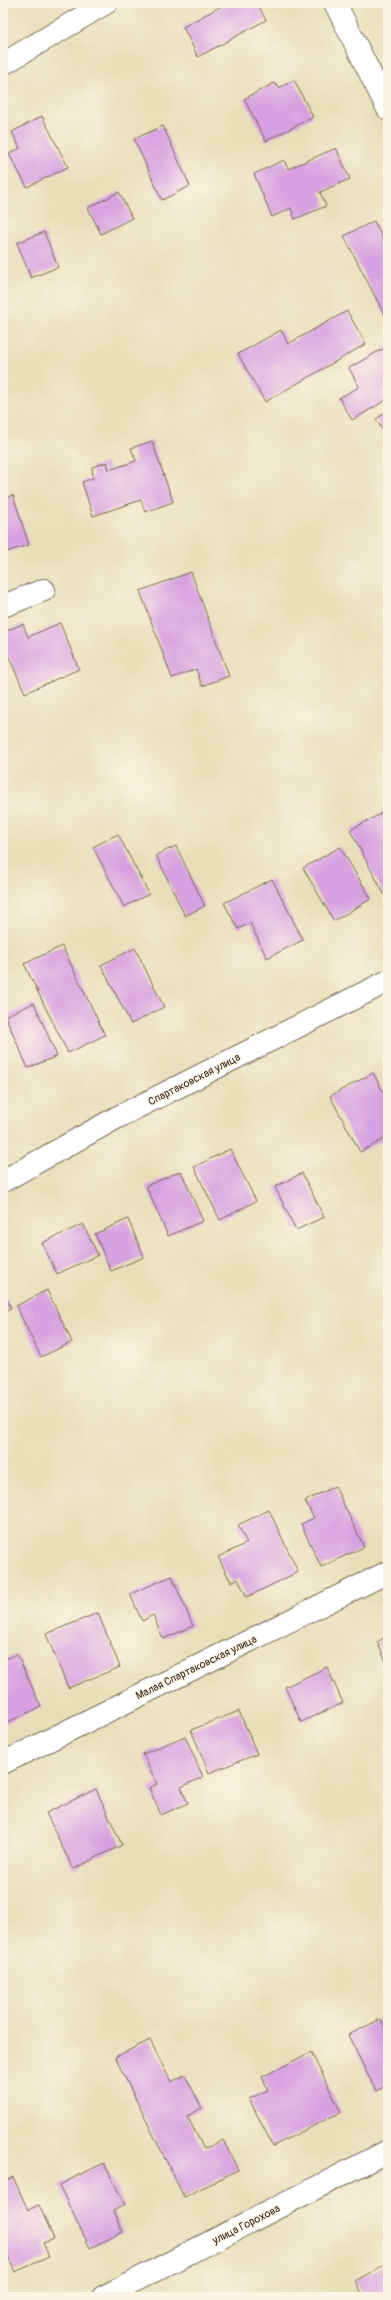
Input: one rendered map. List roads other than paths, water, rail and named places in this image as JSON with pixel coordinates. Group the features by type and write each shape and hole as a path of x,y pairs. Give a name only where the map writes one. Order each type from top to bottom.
{"street":[{"path":"3,64 106,3"},
{"path":"335,3 388,109"},
{"path":"3,606 44,590"},
{"name":"Спартаковская улица","path":"3,1181 116,1118 388,981"},
{"name":"Малая Спартаковская улица","path":"3,1763 388,1572"},
{"name":"улица Горохова","path":"103,2297 388,2151"}]}
